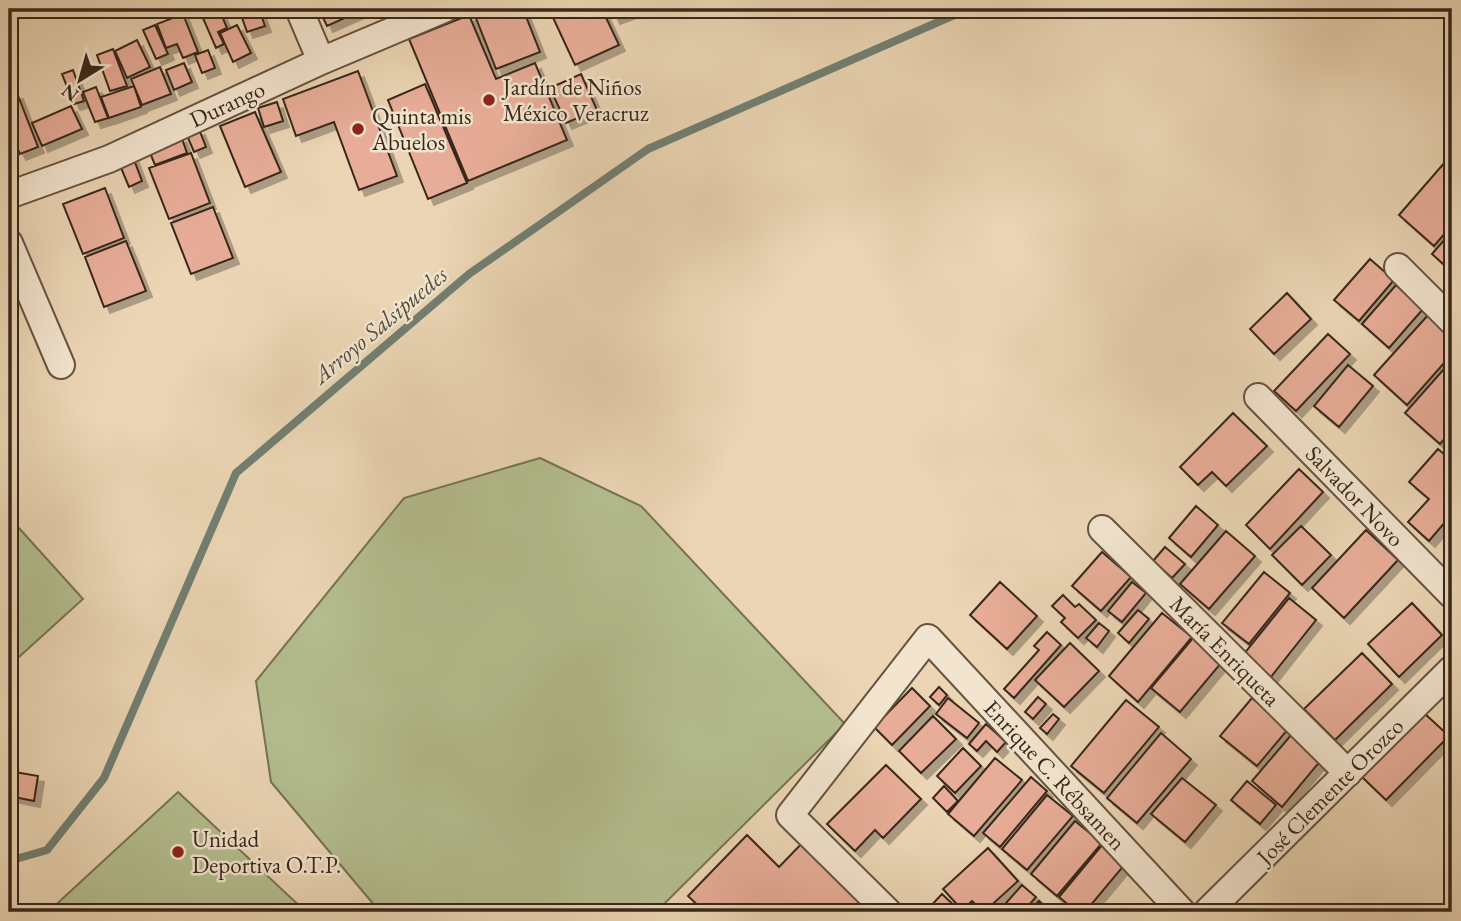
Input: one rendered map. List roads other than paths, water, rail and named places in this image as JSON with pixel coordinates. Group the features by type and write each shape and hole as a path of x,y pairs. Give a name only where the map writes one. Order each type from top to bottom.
{"street":[{"path":"299,9 321,61"},
{"name":"Durango","path":"9,195 110,159 321,61 444,9"},
{"path":"9,243 61,365"},
{"path":"1398,267 1452,321"},
{"name":"Salvador Novo","path":"1258,397 1452,595"},
{"name":"María Enriqueta","path":"1102,528 1348,773"},
{"name":"Enrique C. Rébsamen","path":"888,912 790,815 928,638 1182,912"},
{"name":"José Clemente Orozco","path":"1207,912 1452,669"}],"waterway":[{"name":"Arroyo Salsipuedes","path":"9,861 47,850 104,778 236,473 469,274 648,149 968,9"}],"place":[{"name":"Jardín de Niños México Veracruz","path":"489,100"},
{"name":"Quinta mis Abuelos","path":"358,129"},
{"name":"Unidad Deportiva O.T.P.","path":"178,852"}]}
